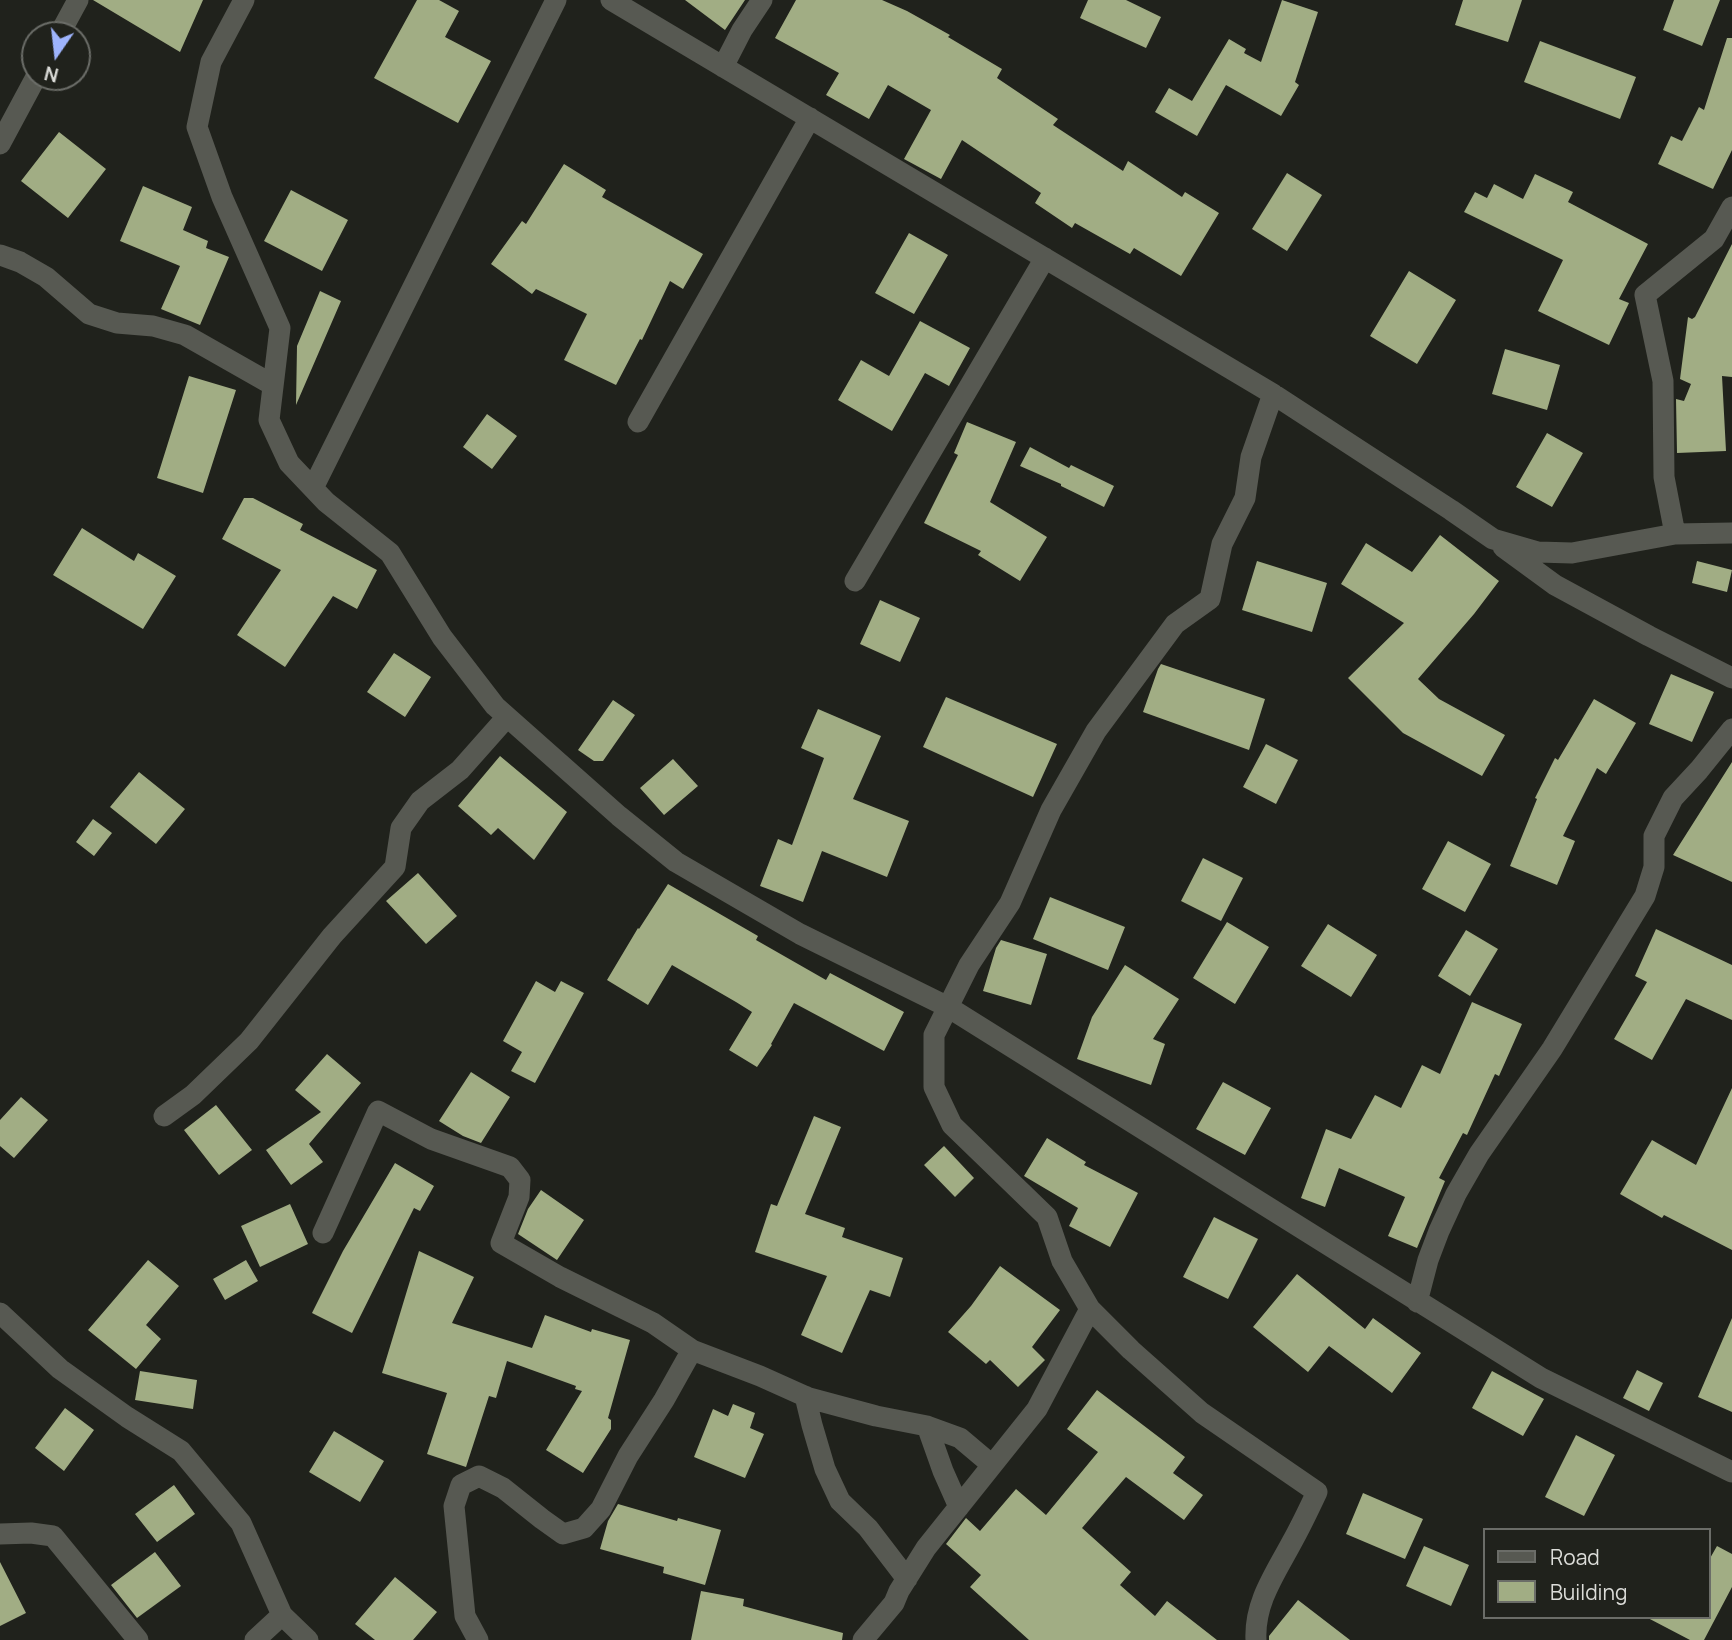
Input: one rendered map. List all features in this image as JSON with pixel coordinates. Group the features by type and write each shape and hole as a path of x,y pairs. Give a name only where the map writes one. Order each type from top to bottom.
{"street":[{"path":"67,21 78,0"},
{"path":"244,0 211,62 197,127 222,197 280,328 269,420 289,463 326,502 390,554 442,637 495,706 619,816 677,862 800,934 948,1007 1541,1378 1732,1472"},
{"path":"313,488 556,0"},
{"path":"611,0 1273,394 1440,503 1555,585 1732,678"},
{"path":"723,67 742,30 762,0"},
{"path":"0,144 28,91"},
{"path":"638,422 810,118"},
{"path":"1675,534 1664,477 1663,381 1646,295 1714,239 1732,207"},
{"path":"0,256 20,262 46,277 89,314 117,323 153,326 185,334 273,385"},
{"path":"855,581 1045,258"},
{"path":"1256,1640 1260,1605 1270,1580 1317,1492 1202,1413 1131,1350 1090,1309 1062,1261 1047,1217 952,1125 934,1087 934,1035 969,965 1010,902 1051,810 1096,731 1175,624 1210,599 1222,544 1245,498 1251,457 1273,394"},
{"path":"1493,539 1538,552 1572,553 1675,534 1732,533"},
{"path":"164,1116 193,1095 249,1041 332,936 395,867 401,828 420,801 460,770 507,717"},
{"path":"1418,1302 1432,1250 1456,1194 1479,1154 1552,1049 1645,896 1654,867 1654,836 1674,798 1732,729"},
{"path":"323,1233 378,1111 431,1139 510,1167 520,1180 519,1197 501,1243 560,1277 653,1322 692,1350 805,1396 876,1416 927,1426 960,1438 992,1465"},
{"path":"863,1640 894,1603 926,1548 1037,1409 1090,1309"},
{"path":"0,1313 60,1369 127,1417 181,1451 242,1523 282,1615 308,1640"},
{"path":"478,1640 465,1616 454,1506 461,1485 479,1476 503,1488 563,1534 584,1528 601,1508 628,1456 692,1350"},
{"path":"805,1396 825,1469 840,1501 868,1528 907,1579"},
{"path":"927,1426 959,1507"},
{"path":"0,1534 31,1533 53,1536 138,1640"},
{"path":"256,1640 282,1615"}],"building":[{"path":"93,0 203,0 180,52"},
{"path":"417,0 439,0 459,11 445,37 491,61 458,123 374,78"},
{"path":"685,0 745,0 725,30"},
{"path":"796,0 882,0 907,11 1002,69 997,78 1058,119 1053,125 1123,171 1128,161 1182,197 1185,192 1219,213 1181,276 1134,248 1130,254 1075,223 1072,228 1035,203 1041,193 962,140 941,179 904,159 931,110 888,85 869,119 826,95 839,73 775,38"},
{"path":"1088,0 1126,0 1161,17 1146,48 1080,18"},
{"path":"1282,0 1318,12 1295,82 1299,85 1281,116 1226,85 1197,136 1155,112 1169,88 1192,101 1229,39 1246,49 1244,53 1261,62"},
{"path":"1463,0 1522,0 1508,42 1455,25"},
{"path":"1674,0 1720,0 1702,46 1663,30"},
{"path":"1727,38 1732,38 1732,150 1713,189 1658,164 1671,136 1682,141 1699,107 1704,110"},
{"path":"1540,41 1636,77 1620,119 1524,82"},
{"path":"59,132 106,169 68,218 21,181"},
{"path":"564,164 606,190 602,197 703,254 683,289 670,281 642,340 640,339 616,385 564,360 587,314 536,289 532,294 491,264 522,221 526,224"},
{"path":"1287,173 1322,195 1287,251 1252,229"},
{"path":"1535,174 1573,192 1568,202 1648,244 1619,299 1629,303 1609,345 1538,311 1563,260 1464,212 1475,192 1487,198 1494,184 1523,199"},
{"path":"143,186 192,207 183,230 208,241 206,248 229,257 200,325 161,309 180,266 120,241"},
{"path":"291,190 348,220 322,271 264,241"},
{"path":"909,233 948,255 914,314 875,293"},
{"path":"1732,244 1732,377 1722,376 1726,451 1677,453 1676,399 1684,401 1691,384 1680,379 1688,317 1695,317"},
{"path":"1409,271 1456,300 1417,364 1370,336"},
{"path":"320,291 341,301 296,405 297,346"},
{"path":"920,321 970,348 949,386 925,373 892,431 838,400 861,360 889,376"},
{"path":"1505,349 1560,365 1547,410 1492,394"},
{"path":"189,376 236,390 203,493 157,478"},
{"path":"487,414 517,436 492,469 463,447"},
{"path":"967,422 1016,442 990,502 1047,537 1020,581 978,555 981,551 924,523 958,455 954,453"},
{"path":"1547,433 1583,453 1552,507 1516,487"},
{"path":"1030,447 1069,468 1071,465 1114,486 1104,507 1020,466"},
{"path":"244,498 253,498 303,524 300,530 377,570 357,609 333,596 285,667 237,635 281,570 222,539"},
{"path":"82,528 134,561 138,553 176,576 143,629 53,575"},
{"path":"1440,535 1499,581 1418,679 1439,699 1505,735 1482,776 1403,733 1348,678 1404,623 1341,584 1366,543 1412,572"},
{"path":"1257,561 1327,583 1312,632 1242,610"},
{"path":"1697,561 1732,570 1727,592 1692,583"},
{"path":"880,600 920,618 900,662 860,644"},
{"path":"394,653 431,677 405,717 367,692"},
{"path":"1161,664 1265,699 1249,750 1143,712"},
{"path":"1671,674 1714,692 1692,742 1649,724"},
{"path":"946,697 1057,744 1033,797 923,747"},
{"path":"1594,699 1636,723 1606,774 1597,768 1563,836 1575,841 1557,885 1510,866 1537,799 1535,798 1555,758 1558,760"},
{"path":"613,700 635,715 603,761 594,761 578,750"},
{"path":"818,709 881,736 853,799 909,821 887,877 822,851 803,902 760,886 778,839 792,845 824,758 801,748"},
{"path":"1266,744 1298,760 1276,804 1243,787"},
{"path":"500,756 567,812 534,860 498,828 491,835 458,806"},
{"path":"673,759 698,786 664,815 640,788"},
{"path":"1732,762 1732,882 1673,855"},
{"path":"139,772 185,809 156,844 110,807"},
{"path":"93,819 112,833 94,856 76,842"},
{"path":"1448,841 1491,864 1465,912 1422,889"},
{"path":"1203,858 1243,878 1221,921 1181,901"},
{"path":"418,873 457,916 426,944 386,901"},
{"path":"668,884 758,936 756,940 826,980 830,973 904,1012 884,1051 794,1003 757,1067 729,1050 752,1012 736,1002 672,965 648,1005 607,980"},
{"path":"1050,897 1125,927 1108,970 1033,939"},
{"path":"1227,922 1269,947 1235,1004 1193,978"},
{"path":"1328,924 1377,955 1351,997 1301,966"},
{"path":"1656,929 1732,965 1732,1020 1686,999 1652,1060 1614,1039 1647,982 1635,976"},
{"path":"1466,930 1498,949 1470,996 1438,976"},
{"path":"1001,940 1047,954 1031,1005 983,991"},
{"path":"1125,965 1179,999 1153,1039 1165,1044 1151,1085 1077,1059 1092,1017"},
{"path":"536,981 555,992 561,981 584,993 535,1083 511,1071 522,1052 503,1041"},
{"path":"1472,1002 1522,1024 1499,1076 1495,1074 1467,1135 1463,1133 1439,1178 1445,1181 1417,1248 1388,1236 1405,1197 1339,1168 1325,1207 1301,1198 1326,1129 1351,1139 1375,1095 1401,1108 1422,1065 1440,1074"},
{"path":"327,1054 361,1083 309,1144 323,1162 291,1185 266,1150 321,1112 295,1090"},
{"path":"471,1072 510,1097 481,1143 463,1136 439,1121"},
{"path":"1223,1082 1271,1108 1245,1155 1196,1129"},
{"path":"1732,1088 1732,1250 1664,1215 1662,1218 1620,1194 1652,1140 1696,1165"},
{"path":"21,1097 48,1120 14,1158 0,1146 0,1120"},
{"path":"216,1105 252,1150 219,1175 184,1130"},
{"path":"814,1116 841,1127 805,1214 845,1228 842,1237 903,1258 890,1297 870,1290 842,1353 801,1335 827,1276 755,1252 771,1204 777,1206"},
{"path":"1047,1138 1086,1162 1084,1165 1138,1193 1110,1247 1069,1226 1078,1208 1024,1176"},
{"path":"944,1146 974,1178 955,1197 924,1165"},
{"path":"395,1163 434,1186 420,1211 414,1208 352,1333 312,1313 343,1251"},
{"path":"541,1190 584,1220 557,1260 518,1234 528,1209"},
{"path":"290,1204 308,1244 260,1267 241,1226"},
{"path":"1214,1217 1258,1239 1228,1299 1183,1277"},
{"path":"419,1251 474,1277 452,1323 532,1348 545,1315 591,1332 592,1329 630,1340 608,1418 611,1420 611,1429 583,1473 546,1450 582,1391 575,1389 576,1386 507,1361 496,1398 489,1396 466,1467 427,1454 447,1393 382,1373"},
{"path":"148,1260 179,1286 146,1325 161,1339 136,1369 88,1330"},
{"path":"246,1260 258,1281 225,1300 213,1279"},
{"path":"1000,1266 1060,1310 1032,1347 1045,1360 1018,1387 990,1360 986,1364 948,1332"},
{"path":"1297,1274 1365,1329 1373,1318 1421,1353 1392,1393 1329,1346 1308,1372 1253,1327"},
{"path":"1732,1318 1732,1412 1698,1397"},
{"path":"1637,1370 1663,1383 1649,1411 1623,1398"},
{"path":"140,1371 197,1380 193,1409 135,1400"},
{"path":"1492,1371 1544,1399 1523,1436 1472,1408"},
{"path":"1097,1390 1185,1457 1173,1473 1203,1495 1184,1520 1126,1477 1082,1528 1131,1572 1120,1585 1155,1616 1167,1601 1217,1640 1029,1640 970,1587 981,1575 946,1544 966,1518 980,1531 1016,1489 1046,1515 1098,1452 1067,1429"},
{"path":"733,1404 755,1413 750,1428 764,1434 745,1478 694,1457 713,1409 728,1416"},
{"path":"65,1408 94,1430 64,1471 35,1448"},
{"path":"334,1431 384,1461 360,1502 309,1472"},
{"path":"1576,1435 1615,1455 1584,1516 1545,1497"},
{"path":"174,1485 195,1514 157,1542 135,1514"},
{"path":"1363,1493 1423,1519 1405,1559 1346,1534"},
{"path":"618,1504 721,1530 705,1585 663,1573 664,1567 600,1549 608,1521"},
{"path":"1424,1546 1469,1565 1451,1606 1406,1586"},
{"path":"1717,1546 1732,1554 1732,1587 1704,1640 1690,1640 1650,1619 1711,1619 1711,1556"},
{"path":"155,1552 181,1586 137,1618 111,1585"},
{"path":"0,1562 26,1613 0,1626"},
{"path":"395,1577 437,1612 413,1640 375,1640 355,1624"},
{"path":"701,1591 744,1599 743,1606 843,1633 842,1640 691,1640"},
{"path":"1298,1600 1350,1640 1269,1640 1269,1636"}]}
